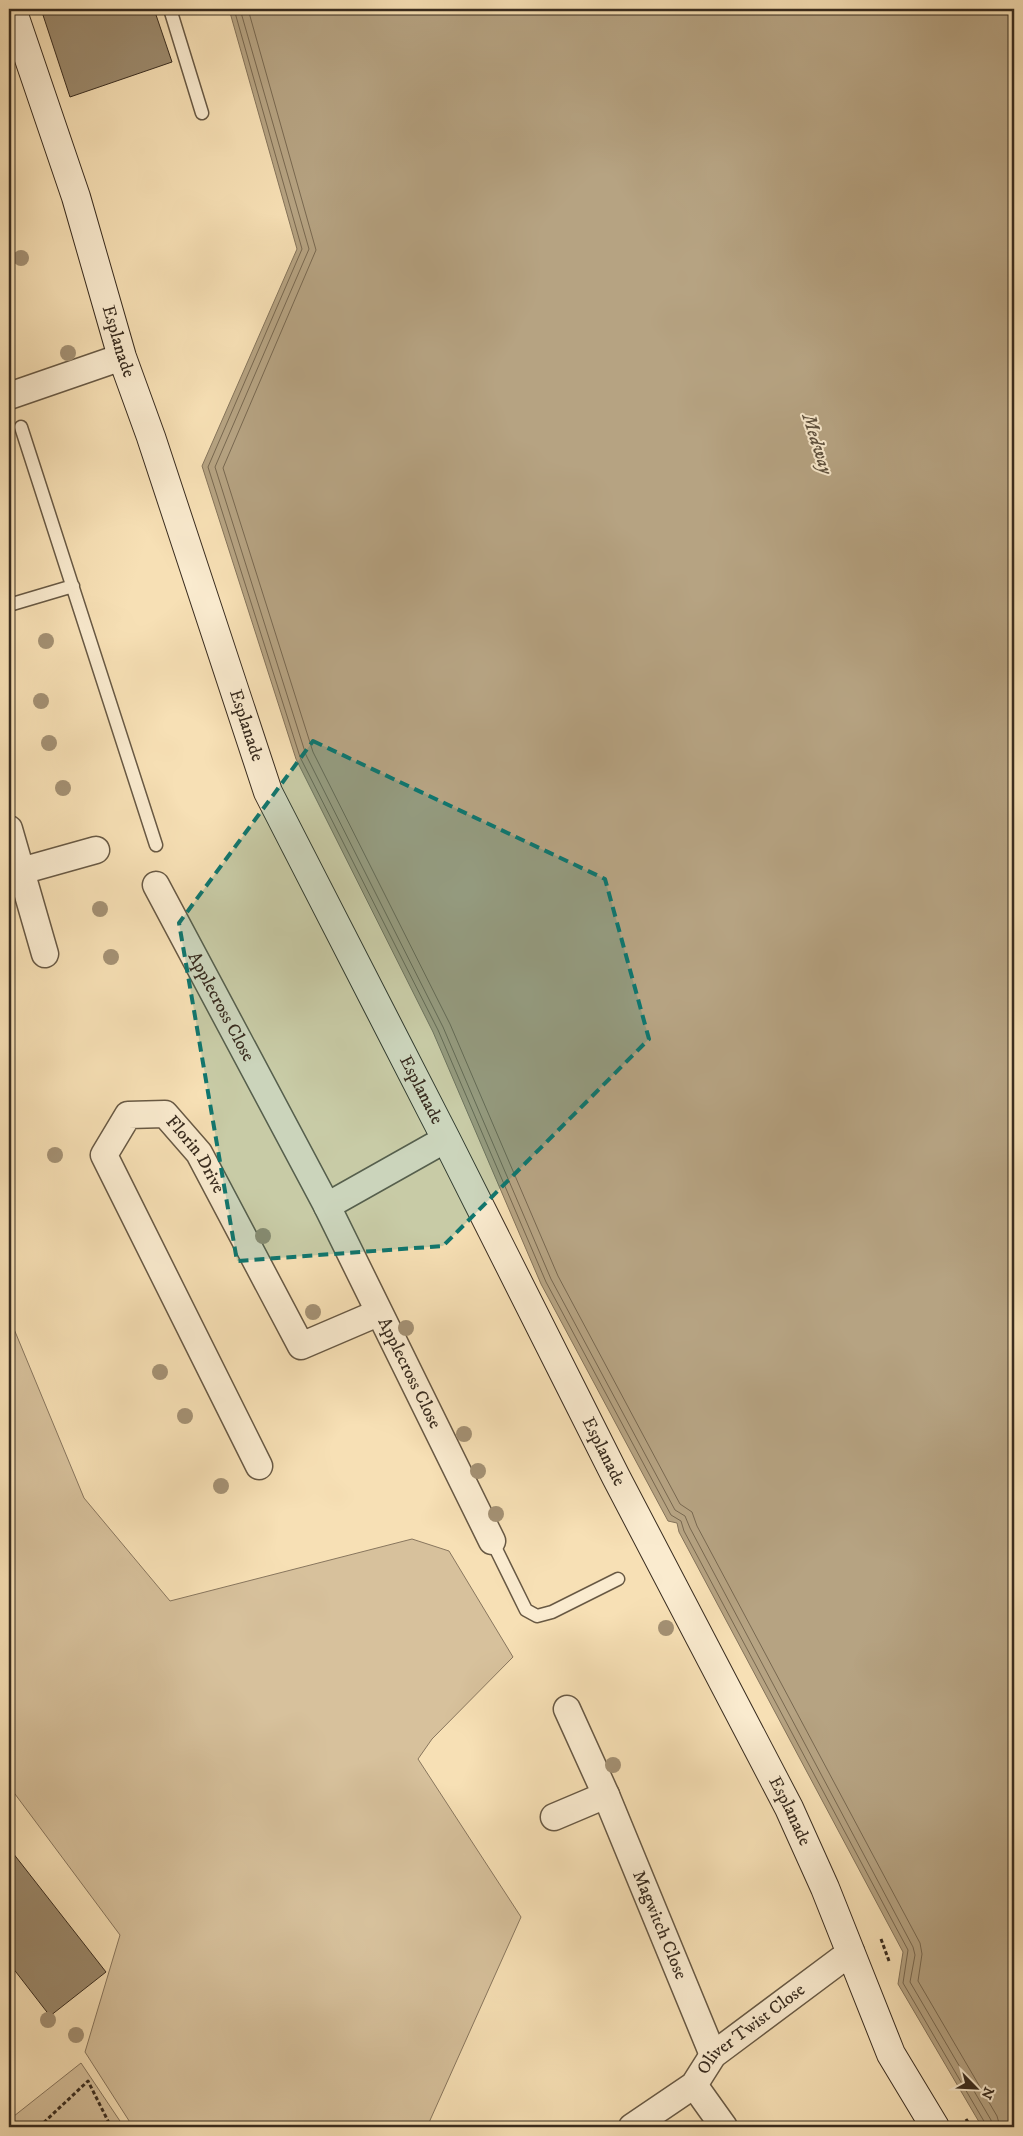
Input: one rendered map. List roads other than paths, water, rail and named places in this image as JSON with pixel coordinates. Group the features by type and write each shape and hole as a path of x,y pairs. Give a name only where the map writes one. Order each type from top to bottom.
{"street":[{"name":"Esplanade","path":"12,9 76,197 122,357 151,437 268,792 446,1138 612,1469 788,1808 825,1888 890,2054 935,2127"},
{"path":"9,396 122,357"},
{"path":"9,829 45,954"},
{"path":"21,871 96,850"},
{"name":"Applecross Close","path":"156,885 327,1206 378,1313 492,1541"},
{"name":"Florin Drive","path":"259,1466 104,1154 128,1115 164,1114 199,1153 301,1346 378,1313"},
{"path":"327,1206 446,1138"},
{"name":"Magwitch Close","path":"567,1709 606,1795 713,2055"},
{"path":"554,1818 606,1795"},
{"name":"Oliver Twist Close","path":"632,2127 694,2085 713,2055 851,1952"},
{"path":"694,2085 724,2127"}],"lane":[{"path":"170,9 202,113"},
{"path":"21,427 156,845"},
{"path":"9,605 73,586"},
{"path":"492,1541 526,1610 537,1616 552,1612 618,1579"}],"water":[{"name":"Medway","path":"229,9 1014,9 1014,2127 982,2127 898,1984 903,1952 679,1532 677,1523 668,1521 541,1284 433,1032 296,759 202,466 297,249"}]}
